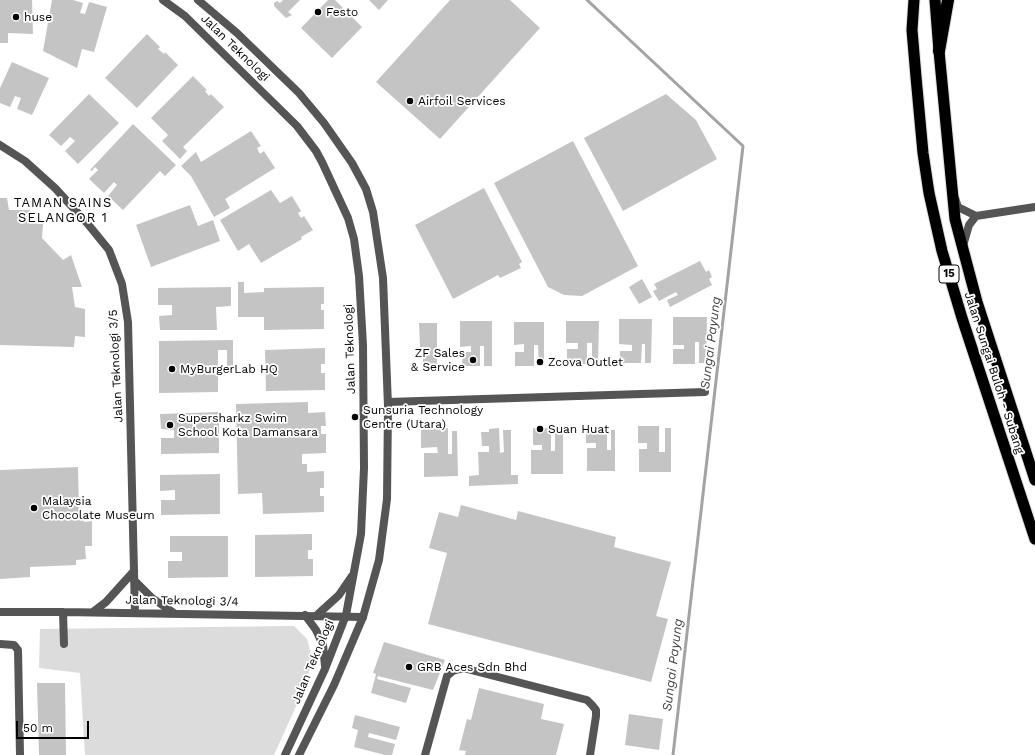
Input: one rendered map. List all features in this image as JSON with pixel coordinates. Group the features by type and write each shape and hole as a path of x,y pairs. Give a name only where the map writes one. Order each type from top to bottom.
{"highway":[{"name":"Jalan Sungai Buloh - Subang","path":"914,0 912,30 923,153 929,193 942,251 962,318 1035,538"},
{"name":"Jalan Sungai Buloh - Subang","path":"935,0 955,219 977,302 1035,480"},
{"path":"939,51 948,0"}],"street":[{"name":"Jalan Teknologi","path":"163,0 185,16 297,126 316,151 331,180 348,218 354,239 359,276 363,346 364,468 361,534 346,616 325,669 285,755"},
{"name":"Jalan Teknologi","path":"198,0 237,33 299,94 324,123 352,163 366,189 373,212 383,278 388,402 386,499 379,560 363,617 334,685 299,755"},
{"name":"Jalan Teknologi 3/5","path":"0,146 25,161 55,188 87,223 109,250 122,284 128,322 136,613"},
{"path":"952,192 958,207 976,216 1035,207"},
{"path":"963,246 969,225 976,216"},
{"path":"388,402 705,392"},
{"path":"317,615 339,595 354,573"},
{"path":"93,612 106,602 134,575 152,598 174,613"},
{"name":"Jalan Teknologi 3/4","path":"0,612 174,613 363,617"},
{"path":"63,612 64,644"},
{"path":"305,615 316,630 323,645 325,669"},
{"path":"0,644 14,645 18,650 20,755"},
{"path":"425,755 447,676 453,671 460,669 467,669 587,700 596,710 590,755"}],"shaded area":[{"path":"294,626 307,639 312,658 307,682 274,755 85,755 80,673 39,668 40,629"}],"building":[{"name":"huse","path":"0,0 32,0 33,34 8,33 8,43 0,43"},
{"path":"52,0 73,0 83,3 80,13 85,14 89,2 107,7 94,52 82,49 77,68 43,51"},
{"path":"283,0 300,0 288,12 292,15 286,18 274,6 274,3 277,1 280,3"},
{"path":"328,0 335,0 362,27 332,58 301,28"},
{"path":"369,0 388,0 379,10"},
{"path":"450,0 510,0 540,28 440,139 376,82"},
{"path":"147,34 160,47 158,49 164,54 165,52 178,65 137,108 105,78"},
{"path":"12,62 49,78 32,115 17,109 21,98 15,96 10,107 0,103 0,88"},
{"path":"193,76 207,90 205,91 209,96 211,94 224,107 183,147 187,151 180,159 162,141 168,135 151,118"},
{"path":"89,94 119,123 78,164 65,151 75,141 70,137 61,146 49,135"},
{"path":"666,94 696,120 717,159 623,211 584,138"},
{"path":"133,124 176,165 165,176 160,171 123,210 108,196 117,185 114,182 104,193 89,179 98,170 95,167 92,171 90,170"},
{"path":"251,131 261,146 257,148 260,154 264,151 275,168 225,199 230,208 214,217 191,176 181,166 196,152 201,162"},
{"path":"573,141 638,266 582,296 564,295 548,287 494,183"},
{"path":"484,188 522,262 519,264 521,268 500,278 498,275 453,299 415,225"},
{"path":"271,190 280,203 292,196 301,211 298,213 301,218 304,216 313,230 301,237 302,239 261,263 249,244 238,251 220,220"},
{"path":"0,198 7,198 9,210 30,210 31,223 43,224 42,238 63,260 71,255 82,287 72,287 75,307 85,309 85,337 75,336 74,347 0,345"},
{"path":"190,205 198,226 213,220 220,241 151,267 136,225"},
{"path":"700,261 706,272 709,270 712,277 709,279 712,285 670,307 667,300 678,295 676,292 659,301 653,291 657,289 654,284"},
{"path":"642,279 652,297 639,304 629,287"},
{"path":"238,282 244,282 244,293 264,292 264,288 324,287 324,304 321,304 321,310 324,310 324,329 264,330 264,317 238,317"},
{"path":"231,287 231,306 216,307 217,330 160,330 159,316 172,315 172,305 158,305 158,288"},
{"path":"673,317 707,317 706,363 699,363 699,342 695,342 695,364 673,364 673,349 684,349 684,345 673,345"},
{"path":"619,319 652,319 651,363 645,363 645,344 642,344 641,363 620,363 620,351 632,351 632,345 619,344"},
{"path":"460,321 492,321 492,366 484,366 484,346 480,346 480,366 462,366 463,352 471,352 471,346 460,347"},
{"path":"566,321 599,321 598,364 592,364 592,343 587,343 587,364 567,364 567,349 578,349 578,343 566,343"},
{"path":"514,322 544,322 544,365 539,365 538,345 534,345 534,366 515,366 515,352 524,352 524,344 514,345"},
{"path":"419,323 437,323 437,365 423,366 423,347 420,348"},
{"path":"233,340 233,370 227,370 227,350 218,350 218,392 159,393 159,341"},
{"path":"325,348 325,364 321,364 321,373 325,373 325,390 266,391 265,350"},
{"path":"308,402 308,413 325,412 326,426 321,426 321,434 326,434 326,453 302,454 302,464 307,464 307,472 324,471 324,488 320,488 320,496 324,496 324,512 263,514 262,493 238,494 236,404"},
{"path":"219,412 219,453 161,454 161,438 174,438 174,430 161,429 160,414"},
{"path":"638,426 659,426 659,452 665,452 665,428 671,428 671,472 639,472 639,449 647,449 647,443 638,443"},
{"path":"555,427 563,427 563,474 531,474 531,450 542,450 542,445 533,445 533,428 551,428 551,451 555,451"},
{"path":"586,427 607,427 607,450 611,450 611,430 615,430 615,471 587,471 587,448 596,448 596,443 586,443"},
{"path":"448,428 448,454 452,454 452,431 457,431 458,476 424,477 424,453 438,453 437,447 421,448 421,429"},
{"path":"499,428 500,453 504,452 503,430 511,430 511,475 518,475 518,484 469,486 469,476 479,475 478,452 489,452 489,446 482,446 481,432 489,432 489,429"},
{"path":"78,467 79,516 83,516 84,522 92,521 92,546 85,546 86,559 76,560 76,565 30,567 30,577 0,579 0,470"},
{"path":"220,474 220,514 161,515 161,500 175,500 175,490 160,491 160,475"},
{"path":"461,505 516,520 518,511 616,537 614,547 671,562 656,616 668,619 651,682 428,624 447,553 429,548 439,512 458,517"},
{"path":"312,534 312,550 308,550 308,559 313,559 313,576 255,577 255,535"},
{"path":"170,536 228,536 228,577 168,578 168,561 182,561 182,552 170,552"},
{"name":"GRB Aces Sdn Bhd","path":"384,642 445,660 433,690 378,676 377,679 411,688 406,703 371,693 376,674 373,673"},
{"path":"37,683 65,683 66,755 39,755"},
{"path":"479,688 544,704 541,719 564,724 556,755 465,755 466,751 459,750 467,719 471,720"},
{"path":"629,714 663,719 659,750 625,745"},
{"path":"355,715 400,727 396,740 369,733 368,737 395,744 392,755 385,755 354,747 358,730 352,728"}],"waterway":[{"name":"Sungai Payung","path":"587,0 743,146 673,755"}],"place":[{"name":"Festo","path":"318,12"},
{"name":"huse","path":"16,17"},
{"name":"Airfoil Services","path":"410,101"},
{"name":"ZF Sales & Service","path":"473,360"},
{"name":"Zcova Outlet","path":"540,362"},
{"name":"MyBurgerLab HQ","path":"172,369"},
{"name":"Sunsuria Technology Centre (Utara)","path":"355,417"},
{"name":"Supersharkz Swim School Kota Damansara","path":"170,425"},
{"name":"Suan Huat","path":"540,429"},
{"name":"Malaysia Chocolate Museum","path":"34,508"},
{"name":"GRB Aces Sdn Bhd","path":"409,667"}],"district":[{"name":"TAMAN SAINS SELANGOR 1","path":"63,210"}]}
